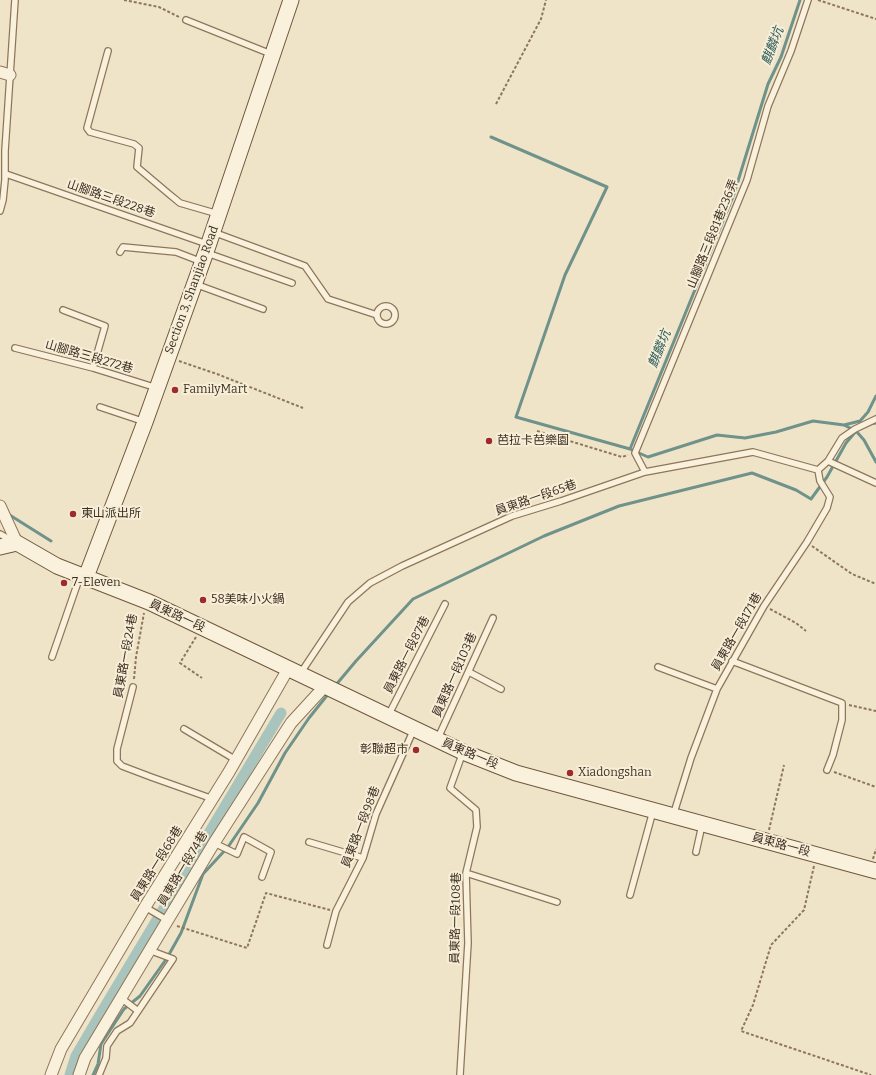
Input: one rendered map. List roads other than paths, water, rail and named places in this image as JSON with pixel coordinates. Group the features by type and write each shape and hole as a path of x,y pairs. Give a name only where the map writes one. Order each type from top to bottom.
{"main road":[{"name":"Section 3, Shanjiao Road","path":"86,577 145,422 207,248 291,0"},
{"name":"員東路一段","path":"17,544 57,566 148,602 463,752 516,773 876,871"},
{"path":"0,547 17,544"}],"street":[{"path":"0,506 17,544"},
{"name":"員東路一段68巷","path":"51,1075 62,1049 145,907 236,760 294,672"},
{"name":"員東路一段74巷","path":"79,1075 85,1058 214,843 291,723 324,687"}],"lane":[{"path":"0,211 6,174 5,74 15,0"},
{"name":"山腳路三段81巷236弄","path":"645,472 635,453 747,180 768,106 791,51 808,0"},
{"path":"186,20 273,55"},
{"path":"108,51 87,128 90,132 134,144 139,148 137,167 169,194 180,203 218,214"},
{"name":"山腳路三段228巷","path":"6,174 207,248"},
{"path":"120,252 123,247 176,252 207,248 305,266 328,298 377,315"},
{"path":"207,248 292,283"},
{"path":"194,284 263,309"},
{"path":"63,310 105,326 93,368"},
{"name":"山腳路三段272巷","path":"15,348 93,368 157,388"},
{"path":"100,407 145,422"},
{"path":"818,470 828,461 842,438 855,429 876,419"},
{"name":"員東路一段65巷","path":"294,672 348,602 370,583 402,566 512,516 645,472 753,452 818,470"},
{"path":"828,461 876,483"},
{"name":"員東路一段171巷","path":"673,816 691,758 717,689 764,606 807,542 827,508 830,497 820,481 818,470"},
{"path":"0,534 17,544"},
{"path":"52,657 78,582 86,577"},
{"name":"員東路一段87巷","path":"388,716 445,604"},
{"name":"員東路一段103巷","path":"438,740 493,618"},
{"path":"732,662 842,703 842,720 833,755 827,770"},
{"path":"658,667 717,689"},
{"path":"469,672 501,689"},
{"name":"員東路一段24巷","path":"133,687 117,749 117,761 122,766 213,799"},
{"name":"員東路一段98巷","path":"327,945 336,911 363,858 376,814 414,728"},
{"path":"184,729 236,760"},
{"name":"員東路一段108巷","path":"460,1075 468,943 466,873 477,827 476,810 450,788 463,752"},
{"path":"630,894 654,810"},
{"path":"696,852 702,824"},
{"path":"214,843 237,854 244,837 271,852 262,876"},
{"path":"309,842 363,858"},
{"path":"466,873 557,902"},
{"path":"145,907 167,920"},
{"path":"98,1075 106,1058 107,1046 117,1031 130,1023 173,960 149,950"},
{"path":"120,998 138,1011"}],"waterway":[{"name":"麒麟坑","path":"800,0 781,57 768,84 734,194 630,449 648,457 717,435 745,438 776,432 813,421 844,425 856,431 864,440 876,462"},
{"path":"491,137 607,187 565,275 516,417 630,449"},
{"path":"844,425 860,421 868,412 876,396"},
{"path":"869,424 876,423"},
{"path":"335,686 413,599 544,536 619,506 752,473 796,490 811,499 827,477 846,443 857,430"},
{"path":"8,514 51,541"},
{"path":"93,1075 98,1064 101,1044 124,1009 140,996 167,958 181,933 203,874 228,847 258,803 285,753 309,718 329,693"},
{"path":"70,1075 76,1056 281,713"}],"place":[{"name":"FamilyMart","path":"175,390"},
{"name":"芭拉卡芭樂園","path":"489,441"},
{"name":"東山派出所","path":"73,514"},
{"name":"7-Eleven","path":"64,583"},
{"name":"58美味小火鍋","path":"203,600"},
{"name":"彰聯超市","path":"416,750"},
{"name":"Xiadongshan","path":"570,773"}]}
